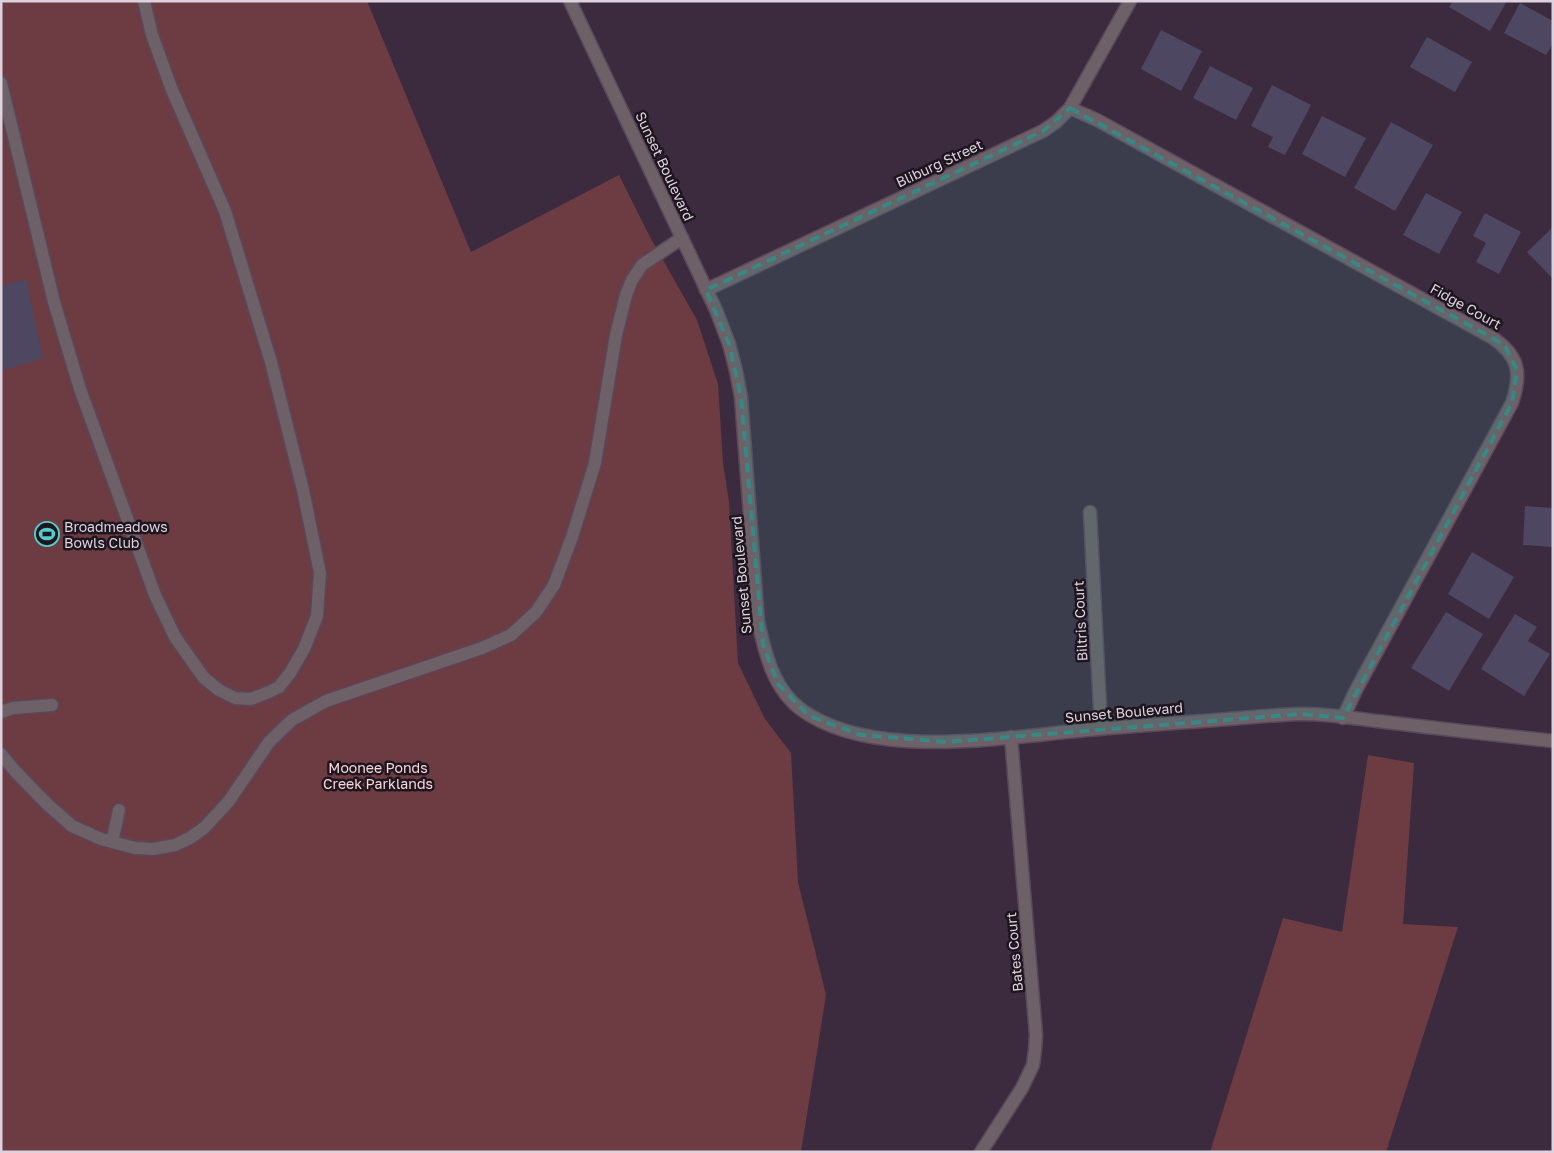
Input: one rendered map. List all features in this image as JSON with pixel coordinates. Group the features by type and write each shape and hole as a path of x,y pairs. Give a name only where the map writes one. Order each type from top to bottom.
{"street":[{"path":"1,82 54,302 80,389 154,595 175,637 204,678 219,690 235,698 251,699 269,692 279,687 304,649 317,616 320,573 303,490 271,362 225,211 172,90 152,35 144,1"},
{"name":"Sunset Boulevard","path":"570,1 682,238 729,344 741,397 758,621 769,666 778,684 809,716 830,726 861,735 902,741 947,742 1102,728 1301,714 1553,741"},
{"name":"Bliburg Street","path":"706,290 1044,131 1070,108 1130,1"},
{"name":"Fidge Court","path":"1070,108 1096,120 1493,338 1505,346 1514,361 1518,381 1512,403 1356,690 1343,718"},
{"path":"1,754 14,771 72,826 101,839 135,848 153,849 175,845 190,838 204,828 229,801 269,742 292,720 326,701 482,648 511,635 536,612 554,585 572,537 595,463 616,335 626,295 632,280 642,265 682,238"},
{"name":"Biltris Court","path":"1090,512 1102,728"},
{"path":"1,712 14,708 52,705"},
{"name":"Bates Court","path":"981,1152 1022,1088 1032,1065 1035,1050 1036,1035 1011,737"},
{"path":"112,842 119,810"}],"highlighted area":[{"path":"1070,108 1505,346 1517,370 1512,403 1343,718 1301,714 947,742 861,735 809,716 778,684 763,645 741,397 729,344 706,290 1043,131"}],"green space":[{"name":"Moonee Ponds Creek Parklands","path":"1,1 367,1 471,252 619,175 650,237 697,320 718,384 723,463 729,502 738,663 765,719 791,753 798,882 826,995 801,1152 1,1152"},
{"path":"1368,755 1414,763 1403,924 1458,927 1386,1152 1210,1152 1283,918 1342,932"}],"building":[{"path":"1453,1 1507,1 1490,31 1449,7"},
{"path":"1520,3 1553,21 1553,43 1546,55 1504,33"},
{"path":"1161,30 1202,51 1181,91 1141,69"},
{"path":"1427,37 1472,62 1455,92 1410,67"},
{"path":"1210,66 1253,88 1236,120 1193,98"},
{"path":"1272,85 1311,105 1285,155 1268,147 1273,137 1251,126"},
{"path":"1322,116 1366,138 1345,177 1302,154"},
{"path":"1391,122 1433,145 1395,211 1354,188"},
{"path":"1426,193 1462,212 1439,254 1403,235"},
{"path":"1485,213 1521,232 1499,274 1476,262 1486,243 1473,236"},
{"path":"1553,227 1553,279 1527,252"},
{"path":"26,279 43,358 1,371 1,286"},
{"path":"1525,506 1553,508 1553,547 1523,545"},
{"path":"1472,552 1514,577 1489,619 1448,594"},
{"path":"1446,612 1483,634 1449,691 1411,668"},
{"path":"1515,614 1537,627 1528,641 1550,654 1524,696 1481,669"}],"place":[{"name":"Broadmeadows Bowls Club","path":"47,534"}]}
